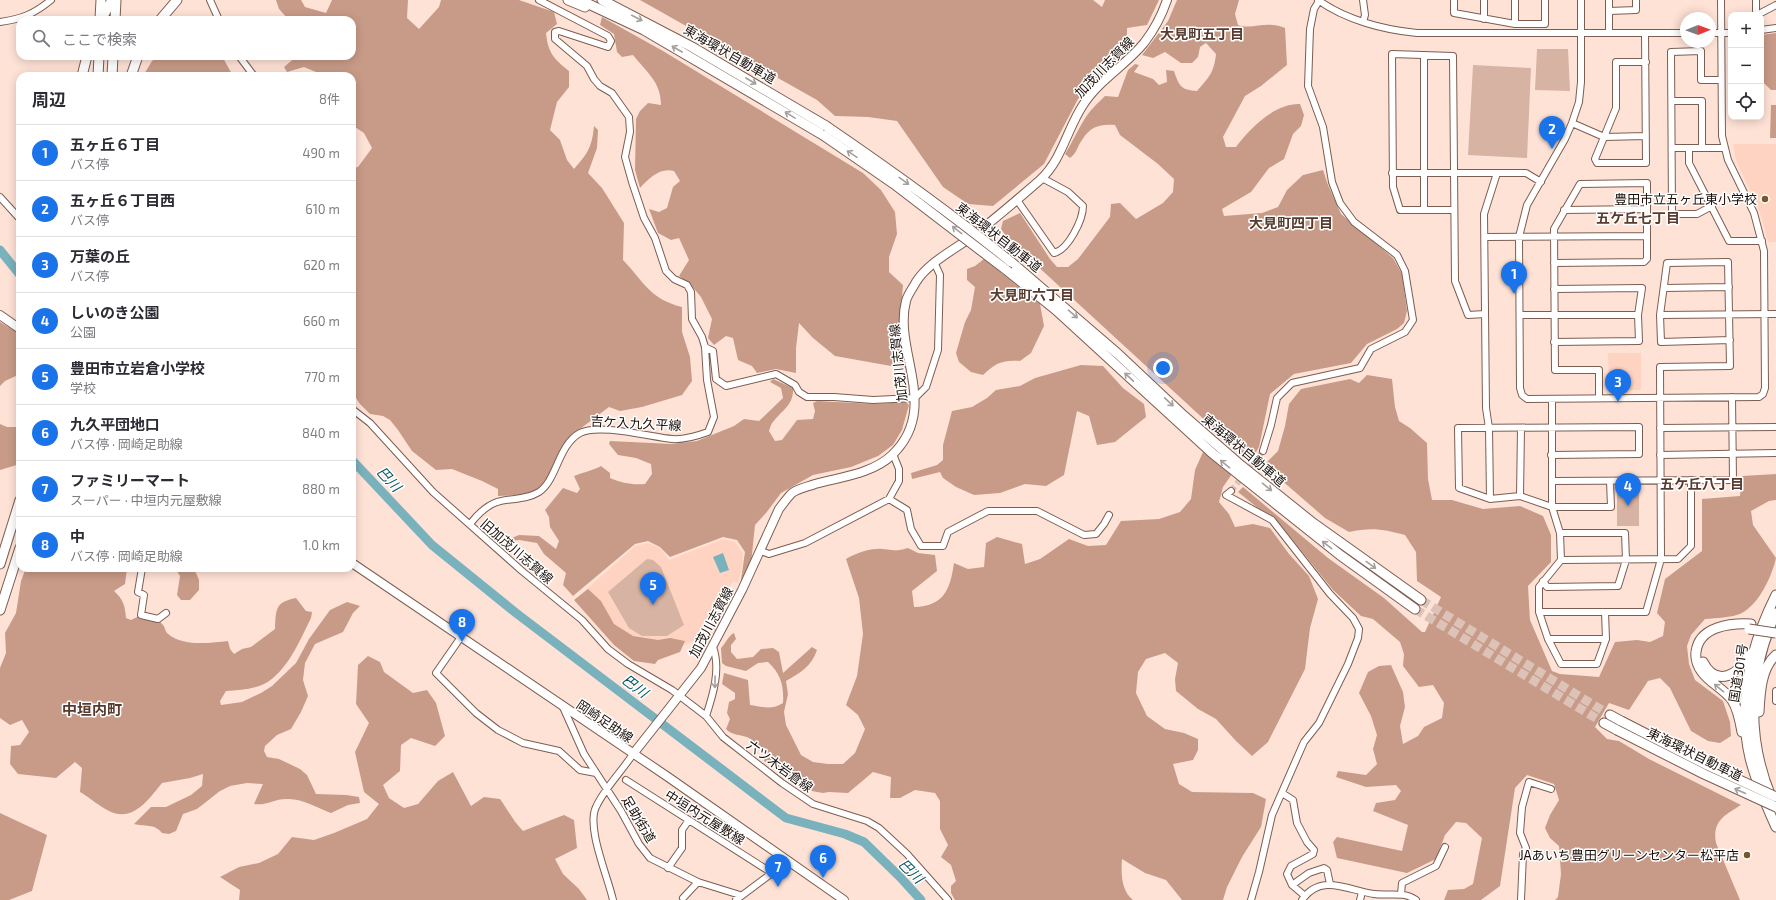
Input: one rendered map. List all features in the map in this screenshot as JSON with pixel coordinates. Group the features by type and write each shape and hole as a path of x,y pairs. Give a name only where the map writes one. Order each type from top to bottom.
{"highway":[{"path":"101,0 101,16"},
{"path":"103,16 112,0"},
{"path":"116,0 116,16"},
{"path":"163,16 177,0"},
{"path":"568,0 644,30"},
{"path":"580,0 644,30"},
{"name":"東海環状自動車道","path":"602,0 692,47 826,126 870,156 984,240 1011,262 1113,349 1184,416 1244,468 1313,523 1421,600"},
{"name":"東海環状自動車道","path":"644,30 823,135 900,188 1056,310 1212,453 1340,555 1415,609"},
{"path":"83,72 86,60"},
{"path":"98,72 99,60"},
{"path":"112,72 113,60"},
{"path":"132,72 137,60"},
{"path":"0,564 16,513"},
{"path":"0,610 16,562"},
{"path":"1776,594 1765,614 1750,652 1741,668 1733,674 1724,676 1715,674 1708,670 1703,662 1702,654 1707,641 1724,632 1750,626 1776,633"},
{"name":"国道301号","path":"1776,594 1755,645 1746,694 1748,745 1759,787 1776,827"},
{"name":"国道301号","path":"1776,613 1759,658 1754,689 1753,710 1757,754 1763,776 1776,806"},
{"path":"1759,787 1748,757 1735,705 1728,695 1703,673 1698,664 1696,655 1699,642 1705,635 1713,630 1728,625 1776,628"},
{"path":"1776,655 1768,666 1763,678 1758,718 1762,760 1776,806"},
{"name":"東海環状自動車道","path":"1610,715 1707,765 1776,797"},
{"name":"東海環状自動車道","path":"1604,723 1704,774 1776,806"}],"main road":[{"name":"加茂川志賀線","path":"634,754 701,668 761,551 779,510 792,494 800,489 865,470 882,462 893,454 905,437 910,426 915,398 905,331 906,300 918,280 935,264 986,226 1042,178 1058,156 1083,105 1095,90 1144,43 1158,22 1167,0"},
{"path":"0,314 16,326"},
{"name":"岡崎足助線","path":"356,565 634,754 844,900"}],"street":[{"path":"26,16 51,0"},
{"path":"210,0 217,16"},
{"path":"539,0 608,36 611,41 608,46 559,31 555,32 555,39 587,66 594,79 600,86 612,93 629,117 630,132 625,157 644,218 655,238 666,271 674,279 687,285 691,292 692,319 702,337 705,347 713,351 716,379 726,386 776,374 795,385 799,392 807,397 834,397 873,400 915,398 926,387 938,350 940,275 935,264"},
{"path":"1263,451 1277,398 1292,383 1360,368 1371,349 1405,332 1413,320 1405,271 1397,255 1354,222 1340,203 1332,182 1323,127 1308,86 1310,29 1314,9 1319,0 1330,8 1364,22 1390,30 1417,34 1680,33"},
{"path":"1363,0 1365,15 1364,22"},
{"path":"1454,0 1454,14 1515,24 1545,24 1545,0"},
{"path":"1484,0 1484,19"},
{"path":"1515,0 1515,24"},
{"path":"1581,0 1581,82 1579,102 1572,123 1541,182 1527,205 1519,237 1520,388 1522,395 1527,398 1759,397 1763,394 1765,388 1764,251 1754,213 1728,160 1722,136 1721,0"},
{"path":"1608,0 1609,33"},
{"path":"1609,11 1636,10 1636,0"},
{"path":"1756,0 1757,12"},
{"path":"1763,12 1776,5"},
{"path":"0,22 16,20"},
{"path":"1764,30 1776,28"},
{"path":"1645,33 1646,62 1646,162 1597,163 1595,159 1616,108 1616,62 1646,62"},
{"path":"1716,33 1728,33"},
{"path":"1712,206 1697,214 1672,214 1671,52 1701,51 1701,80 1721,80"},
{"path":"1454,210 1400,210 1393,187 1392,173 1392,54 1453,56 1455,281 1468,315 1485,314"},
{"path":"1424,55 1424,210"},
{"path":"242,60 251,72"},
{"path":"1672,101 1702,101 1702,148"},
{"path":"1572,123 1604,137 1646,136"},
{"path":"1672,148 1725,148"},
{"path":"1689,148 1689,163 1729,241 1762,241"},
{"path":"1392,173 1526,173 1541,182"},
{"path":"1490,499 1489,428 1486,408 1484,214 1497,173"},
{"path":"1017,200 1054,253 1067,244 1083,214 1083,206 1068,192 1042,178"},
{"path":"1554,263 1644,262 1646,259 1647,236 1646,183 1580,184 1554,229 1554,236 1554,263 1554,342 1555,370 1599,370 1599,398"},
{"path":"0,197 16,215"},
{"path":"1564,210 1647,209"},
{"path":"1485,237 1647,236"},
{"path":"1539,612 1646,612 1661,559 1660,367 1730,366 1730,340 1729,314 1729,288 1728,262 1667,262 1660,315 1661,342 1730,340"},
{"path":"1554,289 1642,288 1638,315 1638,341 1554,342"},
{"path":"1664,288 1729,288"},
{"path":"1660,315 1776,314"},
{"path":"1520,315 1638,315"},
{"name":"吉ケ入九久平線","path":"470,524 478,513 498,502 519,499 538,492 547,484 564,451 578,434 587,430 644,434 673,439 708,432 714,417 707,380 705,347"},
{"path":"1552,481 1733,480 1732,397"},
{"path":"1552,399 1552,507 1560,534 1561,560 1539,586 1539,612 1548,639 1561,664 1597,664 1606,639 1605,612"},
{"name":"旧加茂川志賀線","path":"356,413 370,423 421,479 470,524 582,620 608,649 678,697"},
{"path":"1551,455 1639,454 1639,427 1458,428 1459,488 1490,499 1520,496 1552,507 1611,507 1610,481"},
{"path":"1660,428 1776,427"},
{"path":"1520,428 1520,496"},
{"path":"1660,455 1776,453"},
{"path":"761,551 769,554 806,542 889,500 899,481 899,469 893,454"},
{"path":"1561,560 1678,559 1691,546 1691,480"},
{"path":"1231,491 1226,495 1272,520 1330,594 1353,618 1359,629 1358,638 1348,664 1319,723 1304,742 1272,814 1251,900"},
{"path":"889,500 906,510 911,529 921,546 943,546 948,532 988,511 1037,511 1084,535 1096,534 1109,515"},
{"path":"1543,581 1548,587 1618,586 1626,560 1625,534 1560,534"},
{"path":"141,572 138,592 144,596 141,615 158,619 166,613"},
{"path":"461,637 436,673 471,708 498,730 523,743 559,751 580,770 596,773"},
{"path":"1548,639 1606,639"},
{"path":"706,716 715,689 716,654 713,647"},
{"path":"1776,691 1776,702"},
{"name":"六ツ木岩倉線","path":"678,697 706,716 723,737 735,747 812,804 867,821 879,828 907,854 948,900"},
{"name":"足助街道","path":"563,707 584,754 608,789 639,844 650,858 698,882 738,898"},
{"path":"613,900 594,833 592,820 595,808 634,754"},
{"name":"中垣内元屋敷線","path":"626,780 772,873"},
{"path":"1522,900 1523,854 1526,848 1520,832 1522,807 1529,782 1551,789"},
{"path":"1282,793 1293,800 1297,823 1306,842 1314,850 1313,854 1290,867 1287,874 1292,886 1304,898 1319,887 1330,884 1374,894 1401,894 1416,900"},
{"path":"668,868 682,848 682,830 689,820"},
{"path":"1401,894 1402,883 1436,866 1445,847"},
{"path":"738,898 772,873 791,863"},
{"path":"1292,886 1309,873 1324,868 1330,884"},
{"path":"682,898 698,882"},
{"path":"1360,900 1362,892"}],"shaded area":[{"path":"276,0 301,0 305,7 326,13 332,0 408,0 407,18 419,29 439,7 441,0 519,0 554,12 557,24 546,33 548,46 559,63 569,71 569,87 557,102 550,130 560,140 567,160 574,169 583,158 590,145 594,126 598,130 597,148 588,173 602,188 624,223 623,260 648,289 671,304 682,307 682,332 690,357 692,381 682,395 642,407 620,411 609,407 580,429 561,449 545,482 537,490 522,495 498,496 498,489 482,481 452,469 436,470 412,451 390,420 383,416 370,414 356,398 356,167 358,167 372,148 364,133 356,128 356,72 316,72 304,67 287,72 284,67 292,60 356,60 356,16 285,16 279,9"},
{"path":"640,0 1093,0 1102,7 1105,0 1159,0 1147,25 1127,28 1127,52 1078,99 1044,164 993,206 968,204 943,187 897,121 868,117 835,116 817,100"},
{"path":"1177,0 1239,0 1235,14 1238,25 1271,25 1285,28 1287,65 1261,86 1245,96 1223,137 1226,147 1236,147 1248,132 1264,118 1281,108 1300,104 1304,115 1301,126 1293,134 1284,159 1269,168 1251,192 1222,209 1224,216 1262,213 1278,207 1287,190 1303,175 1323,170 1341,214 1393,258 1402,274 1407,311 1404,323 1397,329 1367,344 1351,363 1294,374 1270,394 1259,447 1251,461 1008,239 1001,229 1003,221 1020,213 1050,259 1057,267 1068,267 1078,259 1110,217 1111,204 1120,203 1136,219 1163,203 1173,192 1174,179 1158,164 1120,135 1115,125 1105,125 1092,129 1085,135 1076,152 1070,158 1065,154 1088,113 1105,96 1118,97 1128,70 1135,64 1139,65 1134,72 1153,79 1159,85 1167,82 1166,70 1174,71 1179,84 1187,90 1197,91 1208,78 1214,66 1216,54 1206,43 1200,47 1198,57 1192,63 1181,63 1165,52 1153,58 1142,55 1168,21"},
{"path":"602,17 663,51 863,173 881,190 895,212 897,234 889,257 889,272 903,285 902,327 908,369 835,356 813,338 799,323 796,348 796,373 776,369 757,373 752,366 738,360 733,338 726,336 714,345 708,338 712,319 701,297 690,284 679,276 689,260 679,238 671,240 658,233 649,209 659,212 667,208 673,187 680,181 674,171 669,170 655,174 640,188 635,170 636,119 640,111 648,103 661,105 656,83 633,55 622,57 617,52 614,34 600,25"},
{"path":"1776,33 1776,90 1771,90 1764,83 1764,35"},
{"path":"1537,49 1568,49 1570,91 1535,90"},
{"path":"224,60 231,72 145,72 152,61"},
{"path":"1473,65 1531,68 1527,158 1468,155"},
{"path":"1771,105 1776,105 1776,138 1770,138"},
{"name":"豊田市立五ヶ丘東小学校","path":"1733,144 1776,144 1776,242 1768,242 1760,213 1736,160"},
{"path":"984,259 1040,304 1044,326 1031,353 1020,361 1000,363 983,375 971,372 959,362 956,353 965,322 971,310 975,287 967,280 967,269 975,266"},
{"path":"0,322 16,332 16,376 5,381 0,386"},
{"path":"1608,353 1641,353 1641,390 1609,390"},
{"path":"1081,365 1103,366 1123,388 1144,404 1146,417 1115,442 1097,445 1089,416 1077,411 1064,475 1046,486 1025,484 1000,493 974,495 956,487 943,478 940,472 912,479 911,473 937,465 943,460 943,445 952,411 972,407 987,398 996,390 1020,386 1035,378"},
{"path":"1367,375 1392,379 1395,407 1399,421 1410,428 1427,443 1428,479 1432,500 1452,500 1483,509 1520,506 1543,516 1551,535 1551,562 1528,586 1530,620 1552,671 1560,674 1599,677 1615,642 1637,640 1650,642 1663,636 1665,622 1657,613 1665,579 1702,551 1702,499 1740,496 1742,476 1776,474 1776,500 1769,501 1751,511 1753,525 1776,558 1764,589 1754,603 1742,613 1728,617 1705,619 1691,635 1687,646 1689,664 1695,680 1723,701 1730,722 1731,736 1720,743 1708,741 1691,731 1670,688 1660,678 1648,681 1629,710 1609,703 1595,727 1607,739 1619,741 1649,759 1741,805 1721,820 1716,829 1715,835 1716,843 1740,900 1555,900 1558,897 1561,874 1559,846 1550,838 1545,828 1550,815 1559,800 1554,784 1527,775 1515,788 1500,886 1481,900 1444,900 1448,890 1464,889 1473,884 1482,838 1466,823 1456,822 1445,835 1436,859 1407,873 1337,858 1333,842 1337,837 1402,851 1408,825 1373,811 1376,803 1395,800 1401,791 1396,785 1366,787 1336,777 1338,771 1366,775 1377,764 1373,749 1377,735 1371,716 1359,693 1368,672 1379,666 1391,665 1403,692 1405,707 1400,726 1403,744 1418,736 1424,727 1442,718 1444,703 1433,685 1419,687 1403,666 1404,654 1400,642 1373,619 1361,616 1333,590 1275,518 1259,509 1238,492 1243,487 1328,558 1384,598 1422,632 1425,632 1441,597 1417,581 1416,552 1405,535 1377,529 1349,532 1325,518 1264,465 1278,451 1289,404 1301,389 1350,379 1359,383"},
{"path":"773,379 793,388 792,399 770,427 769,431 775,441 782,440 797,420 813,419 815,411 813,403 817,401 875,404 906,402 909,405 902,430 893,445 878,456 851,467 813,475 781,493 755,525 751,564 743,581 741,580 745,552 737,540 723,537 670,557 660,547 648,541 635,544 573,596 563,585 566,573 544,554 537,543 519,540 511,541 512,538 519,535 539,536 556,549 559,541 550,527 549,517 545,510 563,488 577,493 580,489 574,476 601,466 610,473 610,478 627,483 645,484 652,474 651,464 636,458 618,455 609,444 610,441 672,444 697,441 734,426 744,419 759,421 783,398 781,388 770,382"},
{"path":"0,424 7,427 16,427 16,465 0,470"},
{"path":"1203,452 1232,474 1223,487 1219,502 1229,514 1235,527 1253,524 1270,528 1289,554 1309,576 1318,599 1310,628 1305,669 1268,742 1252,756 1216,719 1198,709 1176,691 1175,679 1178,663 1165,653 1146,659 1138,672 1136,693 1147,716 1165,729 1184,733 1198,739 1198,750 1193,760 1173,764 1179,784 1192,792 1253,793 1266,799 1261,827 1242,857 1227,887 1223,900 1182,900 1166,880 1145,873 1122,859 1122,876 1124,887 1126,892 1133,900 955,900 951,893 951,886 956,881 951,865 941,857 948,845 940,829 940,801 935,793 915,790 900,798 890,798 891,777 873,772 848,793 823,793 806,790 791,778 783,775 777,767 764,761 765,754 758,745 746,737 731,733 726,729 730,719 727,713 729,702 735,699 735,693 722,684 724,673 748,680 750,705 775,707 783,703 781,681 776,671 768,662 758,663 746,671 726,666 722,663 721,648 730,636 734,633 736,639 731,645 731,652 737,659 753,657 761,649 773,648 779,652 783,673 812,647 817,650 809,665 786,681 788,694 784,712 786,725 801,755 813,762 843,764 855,753 865,729 858,715 846,705 857,676 863,634 859,598 846,559 864,551 873,549 897,550 908,548 918,553 935,555 937,571 912,591 914,607 932,604 944,595 950,581 954,563 968,569 984,567 986,543 997,537 1022,544 1025,564 1040,559 1069,539 1088,546 1106,545 1121,521 1159,519 1180,512 1191,499 1195,470"},
{"path":"1639,485 1639,526 1617,526 1617,486"},
{"path":"723,539 735,542 743,553 742,567 738,583 733,581 714,613 722,617 716,631 662,654 634,652 579,596 635,546 648,543 660,548 669,560"},
{"path":"647,559 653,560 661,567 684,625 667,636 642,636 629,628 608,592"},
{"path":"24,572 126,572 125,584 114,591 123,603 126,618 131,620 137,617 148,617 158,620 164,626 167,633 180,640 188,642 205,643 228,641 230,649 234,654 242,649 251,647 275,629 277,611 280,604 296,598 306,611 312,612 311,618 290,658 273,678 263,685 226,691 220,701 221,705 242,702 272,686 296,663 309,639 330,610 347,602 360,606 353,613 343,632 315,644 305,663 303,680 308,696 301,712 291,729 277,735 265,746 264,751 267,757 279,759 300,769 307,775 316,794 359,797 360,803 348,805 331,813 293,799 282,799 263,804 254,804 263,784 247,783 230,786 220,791 197,809 183,814 176,831 169,834 162,833 153,827 134,824 151,807 166,807 191,795 202,786 203,774 162,783 140,808 126,814 118,814 102,807 80,792 82,768 75,762 56,778 18,774 10,764 11,746 20,745 29,732 22,720 10,725 0,718 0,668 6,653 5,633 16,613 21,581"},
{"path":"178,572 195,572 199,580 199,590 190,600 181,600 177,595 180,576"},
{"path":"588,589 601,601 614,624 633,636 658,640 670,638 685,641 680,652 658,660 655,664 634,661 614,645 574,600"},
{"path":"368,656 380,662 384,672 413,693 427,690 436,703 445,736 435,746 411,738 401,745 400,771 383,785 389,798 404,808 418,804 438,781 453,772 471,806 484,797 500,799 523,831 564,815 574,820 577,848 555,859 563,874 579,889 587,900 239,900 240,890 220,877 239,867 259,863 278,854 292,837 314,840 367,819 379,804 364,792 355,752 369,723 356,704 358,665"},
{"path":"0,813 47,835 32,891 9,900 0,900"}],"water":[{"path":"723,553 729,570 720,573 713,557"}],"waterway":[{"name":"巴川","path":"0,250 16,270"},
{"name":"巴川","path":"356,464 432,545 516,613 786,818 845,834 864,842 921,900"}],"tunnel":[{"path":"1231,491 1263,451"},
{"path":"1421,600 1610,715"},
{"path":"1415,609 1604,723"}],"place":[{"name":"五ヶ丘６丁目西","path":"1552,149"},
{"name":"豊田市立五ヶ丘東小学校","path":"1765,199"},
{"name":"五ヶ丘６丁目","path":"1514,294"},
{"name":"万葉の丘","path":"1618,402"},
{"name":"しいのき公園","path":"1628,506"},
{"name":"豊田市立岩倉小学校","path":"653,605"},
{"name":"中","path":"462,642"},
{"name":"JAあいち豊田グリーンセンター松平店","path":"1747,855"},
{"name":"九久平団地口","path":"823,878"},
{"name":"ファミリーマート","path":"778,887"}],"district":[{"name":"大見町五丁目","path":"1202,34"},
{"name":"五ケ丘七丁目","path":"1638,218"},
{"name":"大見町四丁目","path":"1291,223"},
{"name":"大見町六丁目","path":"1032,295"},
{"name":"五ケ丘八丁目","path":"1702,484"},
{"name":"中垣内町","path":"92,710"}]}
